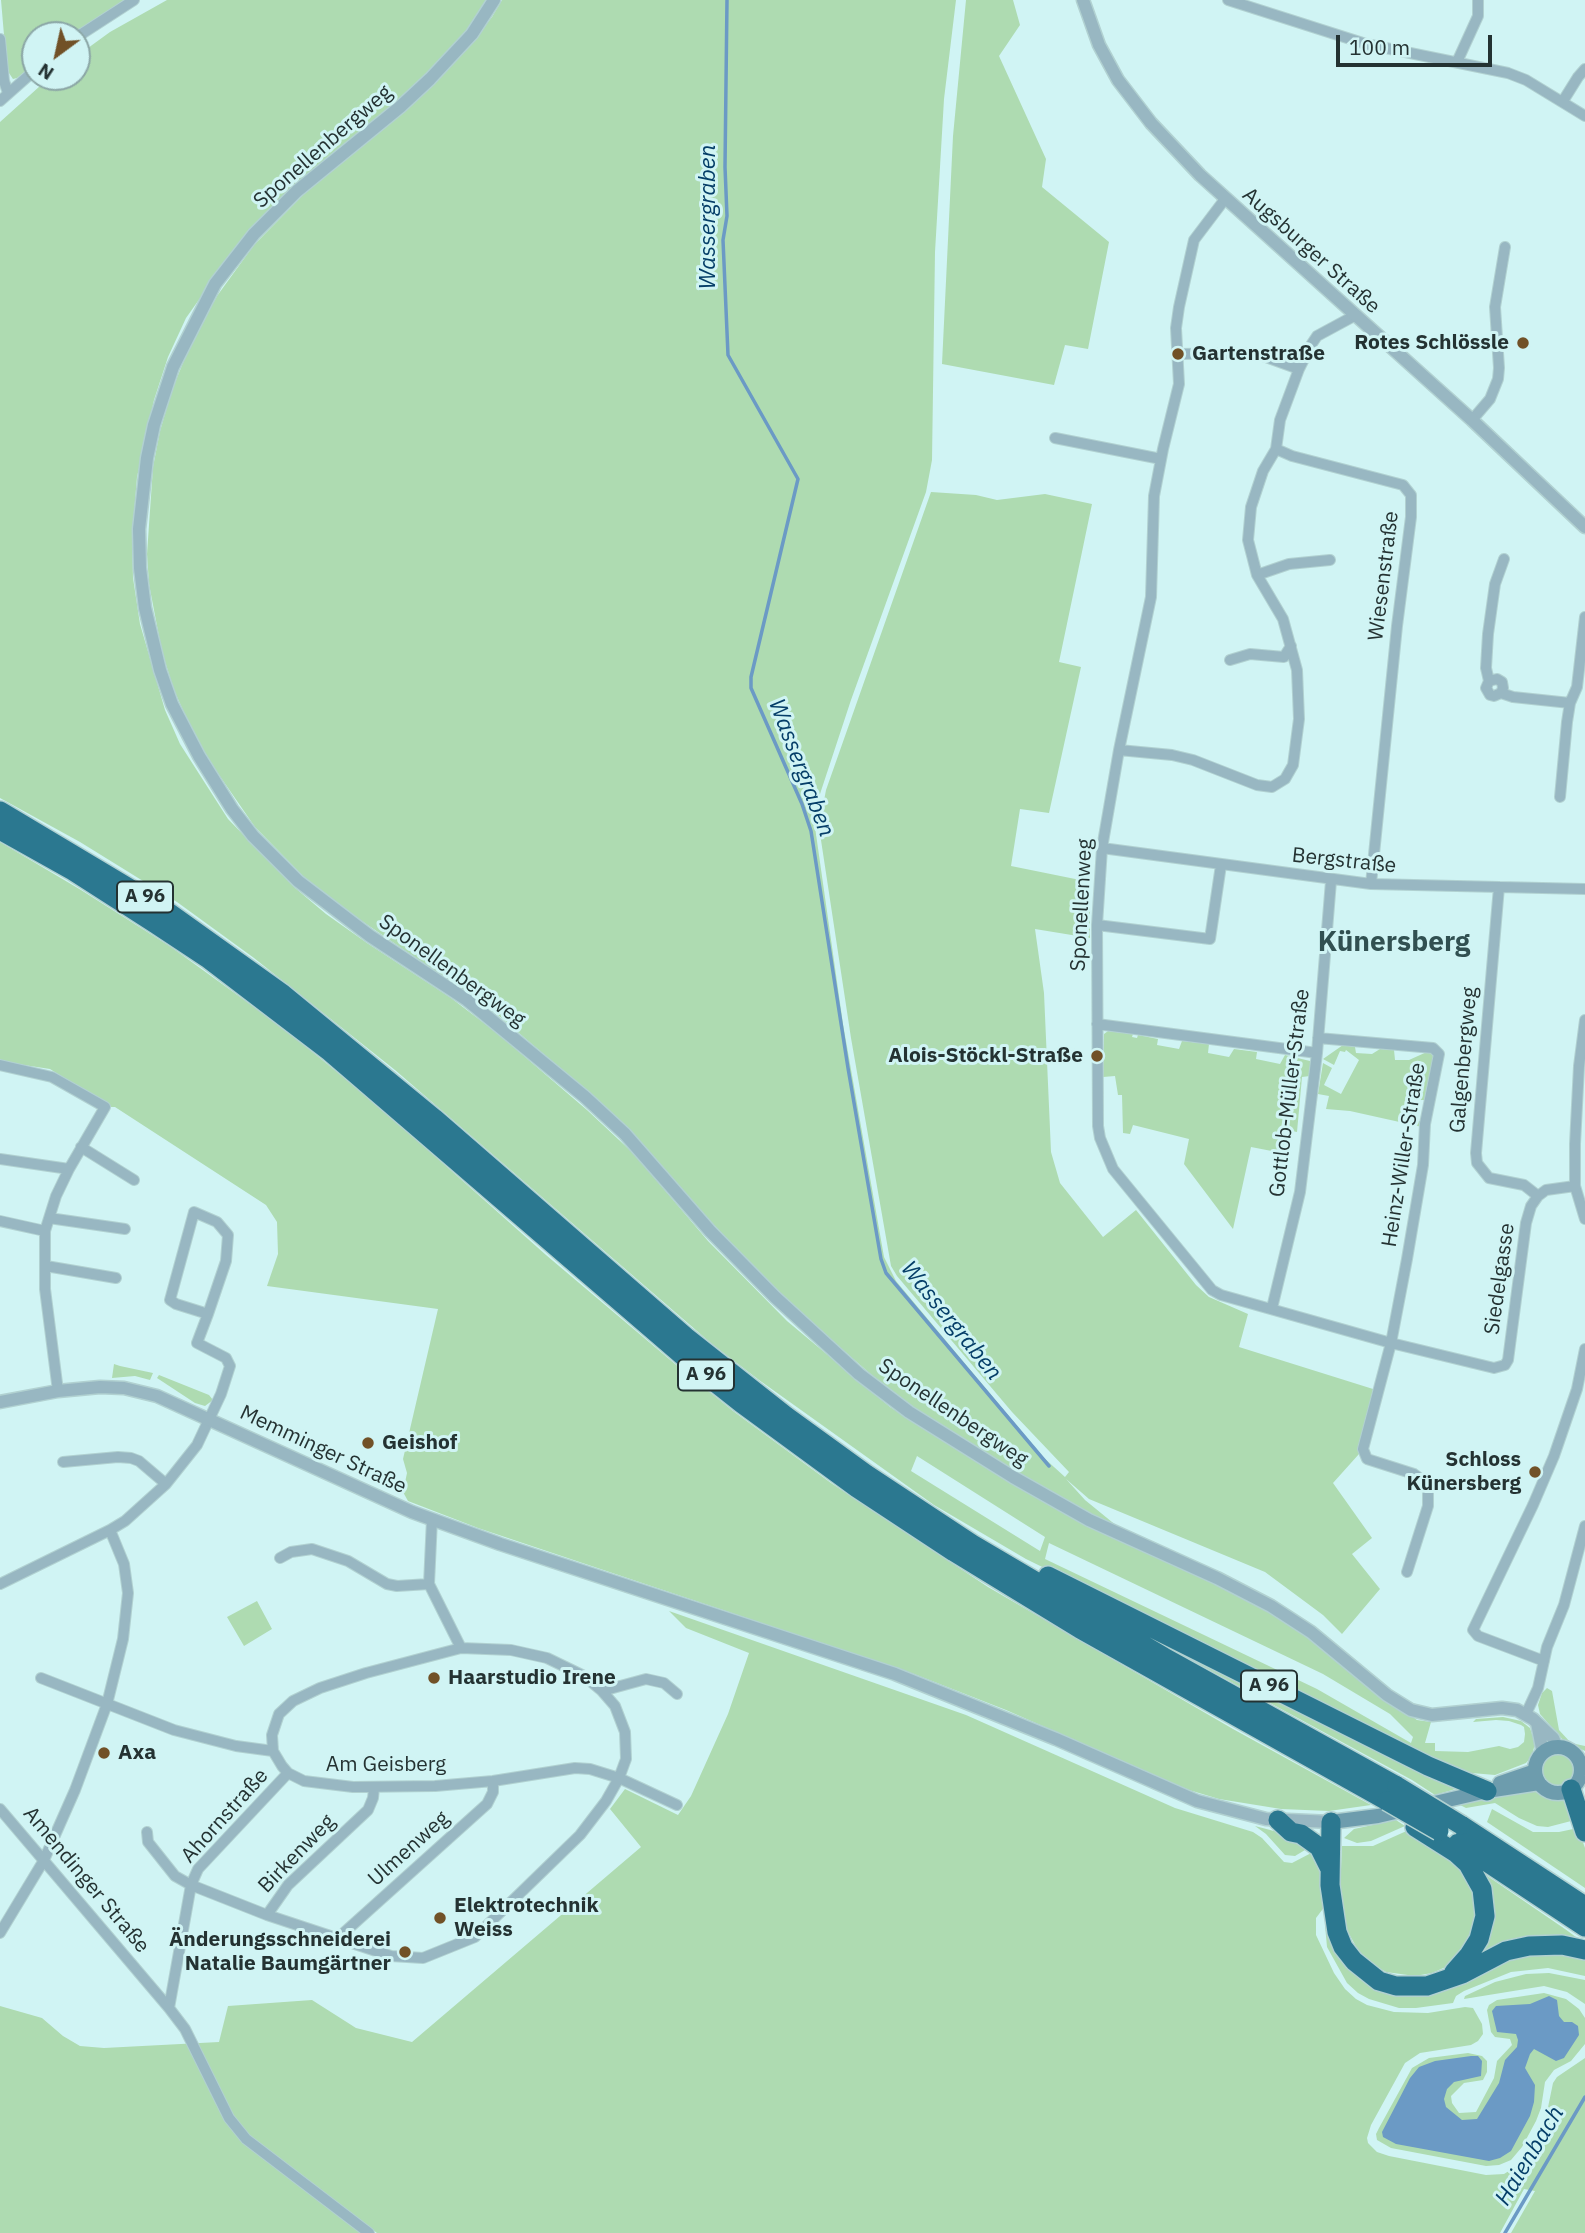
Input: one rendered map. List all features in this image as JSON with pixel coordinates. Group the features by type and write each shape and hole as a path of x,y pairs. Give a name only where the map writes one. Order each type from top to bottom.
{"highway":[{"name":"A 96","path":"0,811 130,888 253,971 376,1068 634,1293 735,1377 855,1466 971,1544 1164,1657 1385,1793"},
{"name":"A 96","path":"0,830 73,871 207,958 330,1052 688,1361 857,1488 943,1545 1080,1629 1385,1793 1461,1825 1585,1906"},
{"name":"A 96","path":"971,1544 1051,1578 1428,1766 1487,1791"},
{"path":"1580,1769 1585,1832"},
{"path":"1385,1793 1399,1818 1433,1833 1585,1927"},
{"path":"1278,1820 1291,1832 1301,1834 1319,1847 1330,1868"},
{"path":"1331,1822 1330,1868 1337,1932 1343,1947 1366,1973 1379,1981 1414,1988 1462,1974 1493,1957 1517,1948 1545,1945 1585,1950"},
{"path":"1433,1833 1468,1864 1482,1889 1485,1902 1485,1916 1479,1938 1451,1976"}],"main road":[{"path":"1550,1750 1571,1752 1580,1769 1556,1793 1548,1791 1537,1777 1538,1759 1550,1750"},
{"path":"1331,1822 1378,1816 1537,1777"}],"street":[{"path":"91,28 134,0"},
{"name":"Sponellenbergweg","path":"494,0 472,34 430,79 400,107 315,175 254,234 215,284 173,367 154,425 147,458 139,529 140,568 145,608 160,670 185,732 232,809 253,836 298,881 370,936 467,1000 585,1097 625,1134 724,1245 775,1297 884,1394 988,1462 1088,1520 1217,1578 1271,1606 1311,1632 1387,1695 1411,1710 1432,1715 1502,1708 1526,1714"},
{"name":"Augsburger Straße","path":"1083,0 1099,45 1118,80 1151,123 1225,199 1472,420 1585,527"},
{"path":"1228,0 1366,44 1508,73 1526,80 1585,116"},
{"path":"1457,62 1478,16 1478,0"},
{"path":"0,39 4,97"},
{"path":"1563,101 1585,69"},
{"path":"4,97 21,82"},
{"name":"Sponellenweg","path":"1225,199 1198,233 1192,247 1176,328 1178,390 1154,496 1152,597 1119,750 1102,848 1097,925 1098,1126 1109,1163 1199,1278 1212,1290 1391,1343 1494,1368 1505,1365"},
{"path":"1472,420 1490,399 1497,379 1499,368 1495,307 1505,247"},
{"path":"1119,750 1193,760 1257,785 1272,788 1285,779 1293,765 1299,702 1297,670 1283,619 1257,575 1248,540 1248,526 1251,507 1263,471 1276,449 1280,420 1299,369 1317,336 1354,316"},
{"path":"1178,354 1255,353 1299,369"},
{"path":"1055,438 1161,459"},
{"name":"Wiesenstraße","path":"1276,449 1292,456 1403,485 1411,495 1411,517 1397,626 1371,884"},
{"path":"1504,559 1495,584 1486,668 1489,681 1497,679 1502,682 1501,693 1513,697 1570,704"},
{"path":"1257,575 1289,564 1331,560"},
{"path":"1560,797 1570,704 1577,687 1585,617"},
{"path":"1230,660 1250,654 1284,657 1291,645"},
{"name":"Bergstraße","path":"1102,848 1331,881 1585,889"},
{"path":"1097,925 1210,939 1221,866"},
{"name":"Gottlob-Müller-Straße","path":"1272,1308 1300,1192 1317,1053 1331,881"},
{"name":"Galgenbergweg","path":"1499,887 1477,1127 1477,1163 1489,1178 1524,1185 1538,1196"},
{"path":"1585,1020 1577,1098 1575,1186 1585,1219"},
{"path":"1097,1024 1317,1053"},
{"name":"Heinz-Willer-Straße","path":"1318,1038 1433,1048 1439,1054 1425,1124 1423,1165 1391,1343"},
{"path":"0,1065 52,1077 105,1107 69,1169 56,1196 45,1231 45,1289 58,1391"},
{"path":"81,1147 134,1180"},
{"path":"0,1159 69,1169"},
{"path":"1538,1196 1556,1187 1575,1186"},
{"name":"Siedelgasse","path":"1505,1365 1508,1360 1526,1223 1531,1206 1538,1196"},
{"path":"0,1584 110,1530 166,1484 197,1445 210,1419 229,1366 226,1358 197,1343 208,1314 226,1261 228,1235 217,1222 194,1212 170,1300 208,1314"},
{"path":"49,1218 125,1229"},
{"path":"0,1221 45,1231"},
{"path":"46,1266 116,1278"},
{"path":"1391,1343 1363,1455 1371,1462 1414,1474 1425,1482 1428,1490 1428,1506 1406,1572"},
{"path":"1544,1661 1478,1636 1473,1630 1538,1493 1577,1389 1585,1349"},
{"name":"Memminger Straße","path":"0,1402 58,1391 100,1387 124,1388 157,1396 365,1492 432,1519 829,1651 958,1697 1197,1801 1224,1810 1278,1820 1331,1822"},
{"path":"63,1462 131,1458 139,1461 166,1484"},
{"path":"432,1519 429,1584 461,1648"},
{"path":"1550,1750 1537,1723 1526,1714 1538,1688 1585,1526"},
{"path":"0,1933 44,1860 75,1790 107,1704 123,1639 128,1593 124,1564 110,1530"},
{"path":"280,1558 290,1552 312,1549 348,1561 387,1584 429,1584"},
{"path":"267,1914 391,1956 424,1958 475,1937 580,1835 606,1801 626,1759 625,1732 615,1706 602,1691 564,1666 539,1656 511,1650 461,1648 366,1673 320,1688 293,1701 282,1709 275,1720 272,1735 273,1751 288,1773"},
{"path":"41,1678 174,1730 236,1746 273,1751"},
{"path":"602,1691 646,1679 664,1683 677,1694"},
{"name":"Am Geisberg","path":"288,1773 315,1784 374,1788 492,1781 575,1768 590,1769 619,1778 677,1805"},
{"name":"Ahornstraße","path":"169,2008 191,1885 198,1868 288,1773"},
{"name":"Ulmenweg","path":"338,1938 487,1804 493,1793 492,1781"},
{"name":"Birkenweg","path":"191,1885 267,1914 288,1885 368,1810 374,1788"},
{"name":"Amendinger Straße","path":"0,1809 185,2029 229,2118 246,2139 369,2233"},
{"name":"Ahornstraße","path":"146,1832 148,1842 175,1876 191,1885"}],"green space":[{"path":"1,0 124,0 91,22 21,21 21,75 13,79 7,70"},
{"path":"167,0 488,0 463,36 397,104 312,170 279,201 230,256 186,318 168,357 154,400 137,477 132,538 133,578 140,624 165,710 180,744 228,819 294,887 326,914 451,998 497,1033 587,1110 634,1154 708,1241 787,1321 890,1407 994,1471 1283,1618 1417,1720 1431,1722 1425,1743 1435,1743 1435,1751 1468,1752 1499,1746 1510,1749 1518,1747 1524,1742 1524,1727 1521,1725 1496,1720 1473,1722 1476,1719 1503,1717 1521,1721 1530,1728 1535,1743 1532,1756 1526,1763 1495,1775 1460,1772 1026,1559 934,1505 712,1344 395,1070 254,958 177,902 80,842 0,798 0,122 34,91 91,91 91,46","holes":["917,1456 1045,1537 1040,1551 911,1471","1049,1543 1323,1674 1390,1714 1413,1737 1411,1743 1317,1689 1045,1559"]},
{"path":"502,0 956,0 944,99 935,252 932,460 926,492 851,700 814,820 843,1024 884,1257 896,1281 1043,1457 1065,1477 1069,1472 1012,1412 891,1266 851,1038 819,827 826,790 931,492 976,495 997,500 1045,494 1092,504 1059,662 1081,667 1049,813 1020,809 1011,866 1090,882 1090,938 1035,929 1044,993 1051,1152 1060,1183 1103,1237 1136,1210 1196,1285 1209,1297 1248,1314 1239,1347 1373,1389 1359,1454 1333,1483 1372,1538 1352,1554 1380,1589 1342,1634 1323,1615 1265,1572 1089,1499 1066,1479 1085,1500 1123,1531 1100,1520 1030,1481 913,1408 882,1384 779,1294 641,1143 594,1097 492,1010 337,904 308,881 255,827 208,759 190,726 174,690 162,652 149,584 147,554 153,467 160,431 172,390 189,348 217,296 254,245 310,188 407,109 458,59 492,17"},
{"path":"966,0 1013,0 1020,25 999,56 1046,159 1042,187 1109,242 1088,349 1065,345 1054,385 942,364 953,136"},
{"path":"0,842 171,947 283,1028 375,1103 546,1255 675,1364 733,1411 831,1483 988,1587 1233,1729 1371,1805 1329,1811 1281,1809 1219,1799 1189,1790 1006,1710 914,1674 478,1528 408,1501 403,1492 407,1473 403,1459 438,1309 267,1286 278,1254 277,1222 266,1205 115,1107 110,1107 50,1069 4,1062 0,1059"},
{"path":"1108,1031 1133,1034 1132,1037 1137,1038 1138,1035 1158,1039 1157,1045 1179,1049 1182,1041 1209,1044 1208,1053 1229,1057 1234,1049 1257,1052 1256,1059 1280,1064 1285,1055 1310,1061 1310,1076 1302,1077 1297,1132 1287,1130 1282,1153 1251,1147 1233,1229 1184,1164 1189,1139 1133,1125 1130,1134 1123,1133 1122,1095 1118,1095 1115,1076 1103,1077 1104,1034"},
{"path":"1343,1045 1355,1047 1356,1053 1372,1054 1380,1049 1394,1050 1395,1060 1409,1060 1429,1051 1437,1057 1427,1100 1417,1100 1411,1119 1422,1122 1422,1127 1350,1111 1326,1109 1329,1096 1318,1094 1323,1063 1332,1068 1324,1085 1341,1094 1359,1060 1346,1050 1340,1051 1334,1065 1323,1059"},
{"path":"114,1364 153,1373 150,1380 135,1376 112,1378"},
{"path":"159,1375 209,1395 213,1400 205,1406 195,1403 157,1378"},
{"path":"257,1601 272,1629 244,1646 227,1617"},
{"path":"669,1611 966,1715 1175,1808 1253,1832 1284,1862 1292,1863 1315,1851 1320,1862 1325,1906 1316,1918 1316,1935 1334,1973 1345,1989 1367,2005 1394,2012 1428,2013 1473,2008 1482,2024 1483,2034 1471,2045 1420,2053 1405,2063 1371,2125 1368,2143 1377,2152 1389,2156 1486,2175 1504,2174 1520,2164 1536,2139 1546,2117 1553,2083 1557,2077 1585,2058 1585,2233 1511,2233 1535,2191 1524,2189 1500,2233 377,2233 361,2221 363,2233 0,2233 0,2006 42,2018 80,2046 104,2048 219,2042 228,2006 312,2000 356,2028 412,2042 641,1847 610,1809 625,1789 678,1815 691,1796 728,1714 749,1653 686,1628"},
{"path":"1139,1632 1459,1788 1435,1795"},
{"path":"1547,1688 1552,1691 1559,1730 1571,1743 1585,1746 1585,1751 1564,1741 1540,1714 1538,1705"},
{"path":"1558,1754 1570,1758 1574,1770 1570,1782 1558,1786 1546,1782 1542,1770 1546,1758"},
{"path":"1530,1790 1555,1799 1568,1797 1575,1820 1548,1827 1537,1826 1495,1803 1466,1808 1460,1805 1512,1792"},
{"path":"1492,1809 1533,1832 1559,1832 1578,1828 1585,1848 1585,1888 1487,1822"},
{"path":"1396,1820 1405,1826 1371,1841 1357,1843 1344,1838 1354,1829"},
{"path":"1255,1826 1289,1835 1310,1847 1295,1856 1285,1855"},
{"path":"1411,1829 1454,1857 1480,1904 1471,1940 1448,1966 1415,1976 1386,1972 1360,1954 1347,1930 1340,1892 1342,1846 1373,1846"},
{"path":"1483,1873 1565,1929 1580,1940 1470,1962"},
{"path":"1325,1925 1397,1993 1515,1953 1585,1955 1585,1976 1548,1968 1511,1972 1464,1991 1456,1996 1453,2003 1399,2008 1369,1999 1347,1983 1327,1947"},
{"path":"1549,1973 1585,1980 1585,2004 1567,1992 1544,1986 1464,1999 1465,1996 1495,1982 1526,1974"},
{"path":"1544,1993 1566,1999 1579,2009 1585,2018 1585,2044 1571,2061 1554,2070 1545,2082 1536,2121 1522,2147 1511,2160 1486,2166 1391,2148 1377,2140 1376,2134 1412,2068 1429,2058 1468,2053 1482,2056 1487,2061 1487,2072 1483,2080 1464,2083 1451,2096 1459,2113 1476,2112 1494,2078 1497,2061 1512,2045 1510,2039 1495,2037 1491,2032 1487,2010 1489,2005 1497,2000"}],"water":[{"path":"1549,1996 1557,2000 1559,2016 1564,2022 1572,2022 1578,2026 1579,2035 1564,2058 1556,2061 1534,2049 1530,2054 1525,2068 1535,2085 1534,2102 1530,2116 1511,2151 1489,2161 1396,2144 1383,2137 1382,2132 1410,2078 1419,2067 1435,2061 1478,2056 1482,2061 1481,2076 1454,2082 1447,2089 1444,2099 1446,2107 1462,2120 1477,2119 1499,2083 1505,2060 1517,2047 1518,2040 1516,2034 1497,2032 1492,2011 1496,2006 1530,2004"}],"waterway":[{"name":"Wassergraben","path":"727,0 727,216 723,240 728,355 798,479 751,677 751,688 802,804 811,831 848,1068 881,1259 886,1273 1049,1466"},
{"name":"Haienbach","path":"1505,2233 1585,2097"}],"place":[{"name":"Rotes Schlössle","path":"1523,343"},
{"name":"Gartenstraße","path":"1178,354"},
{"name":"Alois-Stöckl-Straße","path":"1097,1056"},
{"name":"Geishof","path":"368,1443"},
{"name":"Schloss Künersberg","path":"1535,1472"},
{"name":"Haarstudio Irene","path":"434,1678"},
{"name":"Axa","path":"104,1753"},
{"name":"Elektrotechnik Weiss","path":"440,1918"},
{"name":"Änderungsschneiderei Natalie Baumgärtner","path":"405,1952"}],"district":[{"name":"Künersberg","path":"1394,943"}]}
